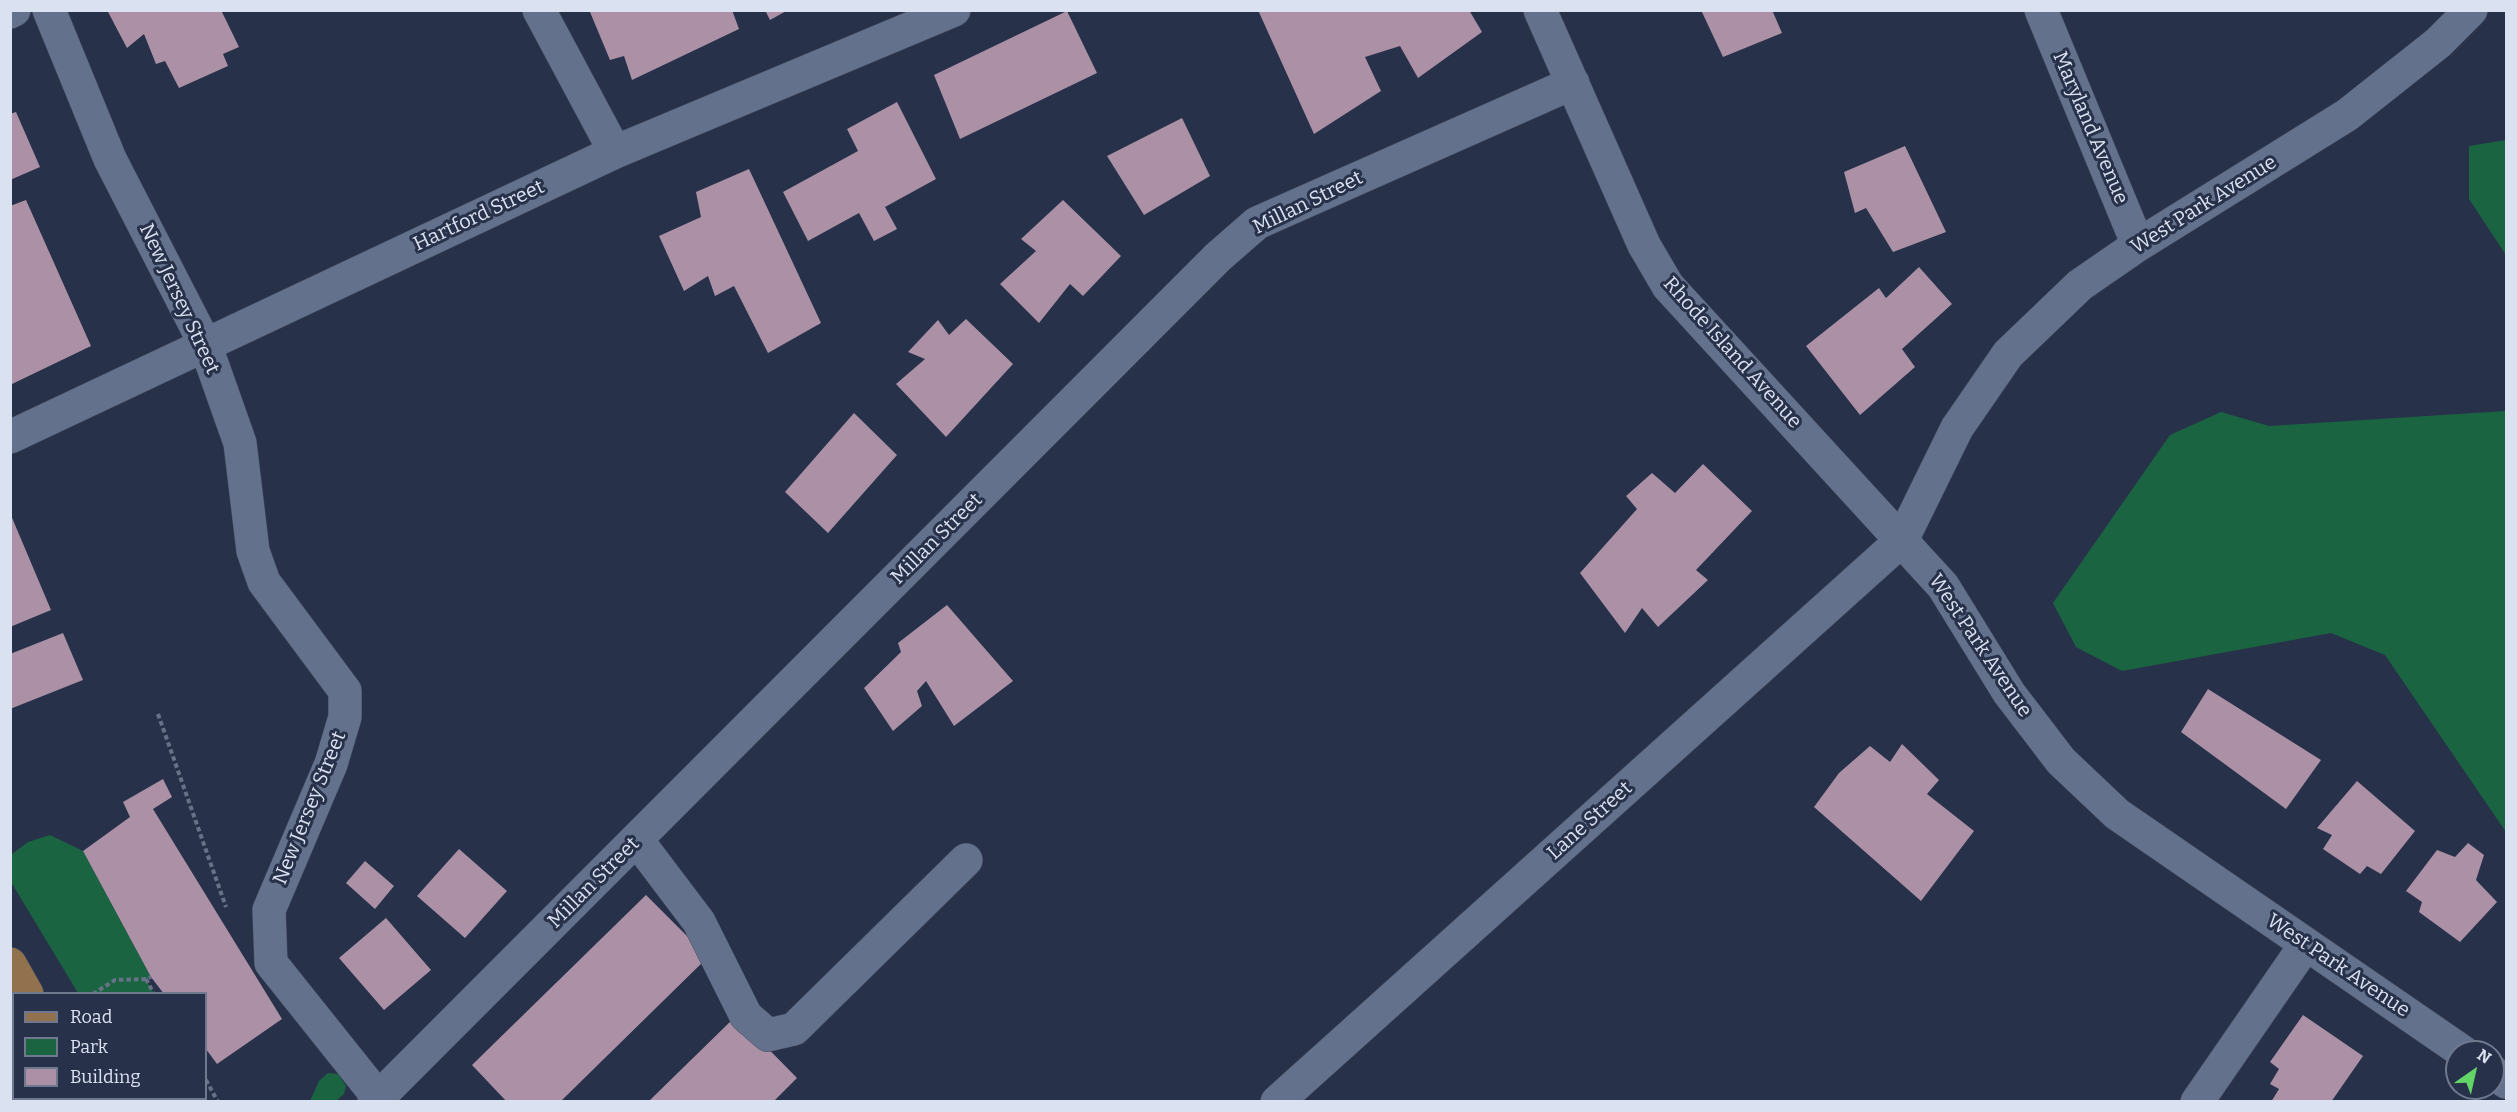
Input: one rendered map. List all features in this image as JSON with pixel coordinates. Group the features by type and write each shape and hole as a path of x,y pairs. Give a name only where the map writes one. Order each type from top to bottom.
{"street":[{"name":"New Jersey Street","path":"49,10 110,159 205,344 240,443 253,551 264,582 345,691 345,717 330,764 269,910 272,963 378,1100"},
{"path":"539,10 615,152"},
{"name":"Hartford Street","path":"10,437 615,152 954,10"},
{"name":"Rhode Island Avenue","path":"1540,10 1644,245 1668,286 1902,540"},
{"name":"Maryland Avenue","path":"2041,10 2138,245"},
{"name":"West Park Avenue","path":"2446,1040 2117,814 2061,761 2009,693 1943,586 1902,540 1957,428 2008,354 2080,285 2138,245 2348,115 2438,43 2471,10"},
{"name":"Millan Street","path":"378,1100 1218,257 1257,223 1573,84"},
{"name":"Lane Street","path":"1277,1101 1902,540"},
{"path":"636,840 699,922 746,1016 768,1035 794,1029 966,860"},
{"path":"2197,1101 2306,944"}],"path":[{"path":"158,714 226,907"},
{"path":"95,992 116,980 149,978 154,992"},
{"path":"207,1082 218,1101"}],"green space":[{"path":"2506,140 2506,255 2469,199 2469,146"},
{"path":"2506,411 2506,832 2385,655 2331,633 2122,671 2076,647 2053,603 2170,435 2221,412 2269,426"},
{"path":"50,835 83,851 151,977 146,980 153,992 77,992 11,882 12,854 28,842"},
{"path":"328,1073 338,1074 346,1086 344,1094 336,1101 310,1101 319,1081"}],"building":[{"path":"107,10 221,10 239,47 223,54 228,66 179,88 165,61 156,64 144,34 127,48"},
{"path":"593,10 732,10 739,29 632,80 624,56 610,60 590,12"},
{"path":"765,10 788,10 770,20"},
{"path":"1258,10 1469,10 1482,32 1418,78 1400,46 1365,57 1381,91 1314,134"},
{"path":"1701,10 1772,10 1782,33 1723,57"},
{"path":"1067,11 1097,73 960,139 934,75"},
{"path":"897,102 936,179 885,207 897,229 874,241 859,213 808,241 783,192 858,151 847,129"},
{"path":"16,112 40,167 10,180 10,114"},
{"path":"1182,118 1210,176 1144,215 1107,156"},
{"path":"1905,146 1946,232 1893,252 1866,208 1855,213 1844,172"},
{"path":"749,169 821,323 768,353 734,286 715,296 708,276 684,291 659,236 701,217 696,192"},
{"path":"26,200 91,346 10,385 10,206"},
{"path":"1063,200 1121,256 1083,296 1070,284 1039,323 1000,284 1036,251 1021,239"},
{"path":"1919,267 1952,304 1902,349 1915,367 1860,415 1806,346 1879,288 1886,298"},
{"path":"966,319 1013,364 946,437 896,384 925,359 908,352 938,320 949,335"},
{"path":"854,413 897,455 828,533 785,492"},
{"path":"1703,464 1752,511 1696,570 1708,580 1658,627 1642,608 1625,633 1580,573 1637,509 1626,496 1652,473 1675,493"},
{"path":"10,513 51,610 10,627"},
{"path":"947,605 1013,681 954,726 926,681 917,691 922,706 893,731 864,688 901,652 898,643"},
{"path":"63,633 83,680 10,709 10,654"},
{"path":"2208,689 2321,760 2286,809 2181,732"},
{"path":"1902,744 1939,780 1927,794 1974,831 1921,901 1814,807 1839,773 1870,746 1890,762"},
{"path":"163,779 172,797 153,809 282,1019 217,1064 207,1050 207,992 162,992 151,977 83,851 130,817 123,802"},
{"path":"2357,781 2415,831 2381,874 2367,866 2360,874 2323,849 2332,835 2317,828"},
{"path":"2468,843 2484,855 2476,880 2497,902 2460,942 2419,912 2422,902 2406,891 2437,850 2455,857"},
{"path":"459,849 507,891 465,938 417,896"},
{"path":"365,861 394,886 375,909 346,883"},
{"path":"646,895 708,957 560,1102 507,1102 472,1065"},
{"path":"386,918 431,970 384,1010 339,958"},
{"path":"2303,1015 2363,1056 2331,1102 2271,1102 2279,1089 2270,1084 2279,1069 2270,1062"},
{"path":"736,1016 797,1078 773,1102 648,1102"}]}
